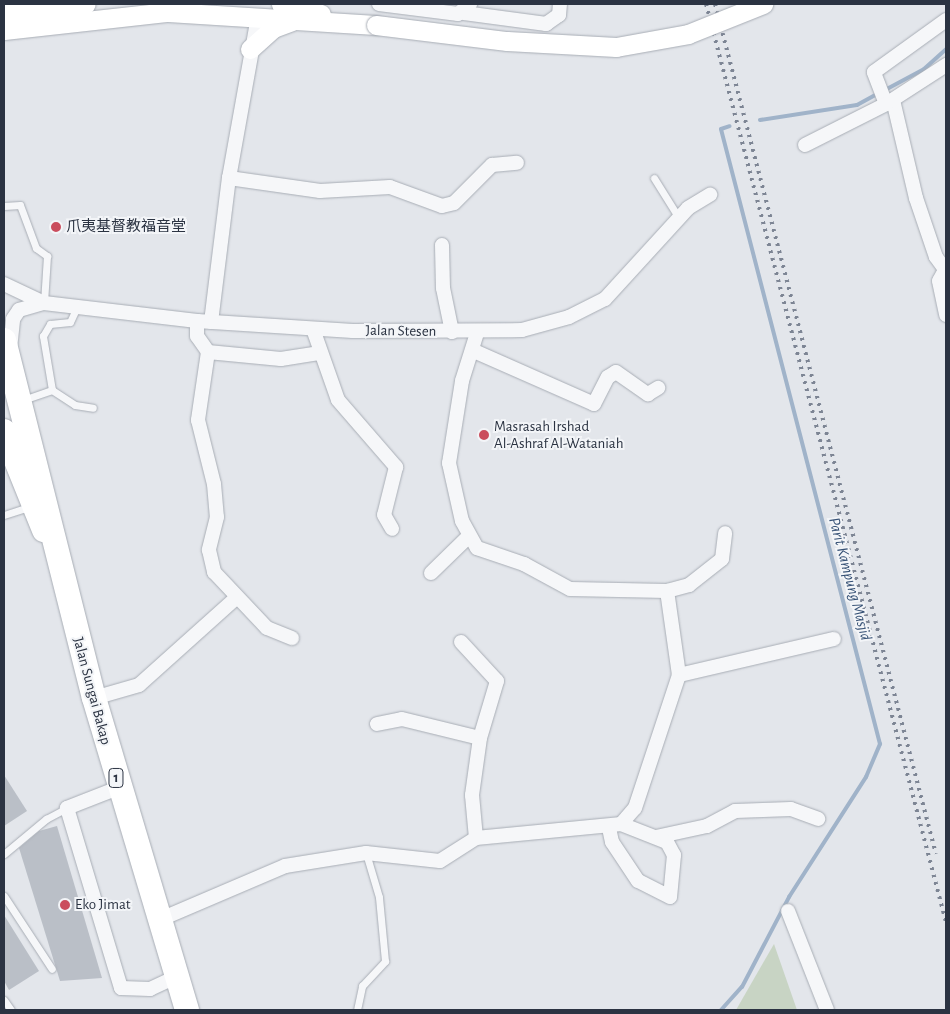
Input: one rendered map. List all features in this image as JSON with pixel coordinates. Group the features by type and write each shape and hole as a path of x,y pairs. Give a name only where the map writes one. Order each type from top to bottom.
{"highway":[{"name":"Jalan Sungai Bakap","path":"6,349 21,401 15,441 52,544 118,788 161,919 187,1010"}],"street":[{"path":"4,12 86,4"},
{"path":"282,4 343,21"},
{"path":"379,4 467,8 546,24 559,15 560,4"},
{"path":"4,30 168,12 229,14 253,10 295,20 376,24 508,41 616,47 688,34 763,4"},
{"path":"211,322 229,178 250,49 253,10"},
{"path":"229,14 244,26 250,49"},
{"path":"250,49 272,28 295,20"},
{"path":"946,20 874,72 884,96 916,198 945,272 939,281 946,316"},
{"path":"804,145 884,96 946,65"},
{"path":"229,178 320,191 390,187 442,206 454,203 492,166 517,163"},
{"name":"Jalan Stesen","path":"4,284 44,303 197,321 313,328 477,333 522,330 569,317 605,299 679,218 710,195"},
{"path":"442,245 442,288 452,332"},
{"name":"Jalan Stesen","path":"6,349 13,318 19,310 44,303"},
{"path":"197,321 197,336 208,352 198,420 214,484 217,517 209,550 214,572 235,599 267,628 292,638"},
{"path":"313,328 319,353 338,400 396,467 384,515 392,529"},
{"path":"477,333 474,351 462,381 449,463 468,538 478,548 524,564 570,589 667,591 688,585 722,559 725,533"},
{"path":"474,351 594,404 608,377 616,372 648,394 658,388"},
{"path":"208,352 281,359 319,353"},
{"path":"431,573 468,538"},
{"path":"161,919 285,866 366,853 440,860 476,838 615,826 667,842 674,855 670,897 638,881 612,842 615,826 635,808 679,675 667,591"},
{"path":"94,698 139,685 235,599"},
{"path":"679,675 834,639"},
{"path":"461,642 497,681 480,738 472,794 476,838"},
{"path":"377,724 402,719 480,738"},
{"path":"118,788 68,808 121,988 150,989 176,976"},
{"path":"655,838 707,826 735,811 791,809 818,819"},
{"path":"788,911 827,1010"}],"lane":[{"path":"654,178 679,218"},
{"path":"4,206 20,205 36,248 47,256 44,303"},
{"path":"77,307 70,322 50,324 43,336 52,390 75,405 93,408"},
{"path":"21,401 52,390"},
{"path":"4,515 33,493"},
{"path":"4,854 46,819 68,808"},
{"path":"357,1010 362,986 385,961 379,897 366,853"},
{"path":"4,896 52,969"},
{"path":"4,1000 11,1010"}],"green space":[{"path":"774,944 797,1010 736,1010"}],"building":[{"path":"4,775 27,811 4,826"},
{"path":"57,826 102,978 60,981 19,848 39,831"},
{"path":"4,915 39,971 9,990 4,981"}],"waterway":[{"name":"Parit Kampung Masjid","path":"885,90 924,69 946,49"},
{"name":"Parit Kampung Masjid","path":"760,120 857,105 879,93"},
{"name":"Parit Kampung Masjid","path":"721,1010 742,987 789,897 866,777 880,744 721,129 730,126"}],"railway":[{"path":"706,4 946,922"},
{"path":"715,4 936,854"}],"place":[{"name":"爪夷基督教福音堂","path":"56,227"},
{"name":"Masrasah Irshad Al-Ashraf Al-Wataniah","path":"484,435"},
{"name":"Eko Jimat","path":"65,905"}]}
